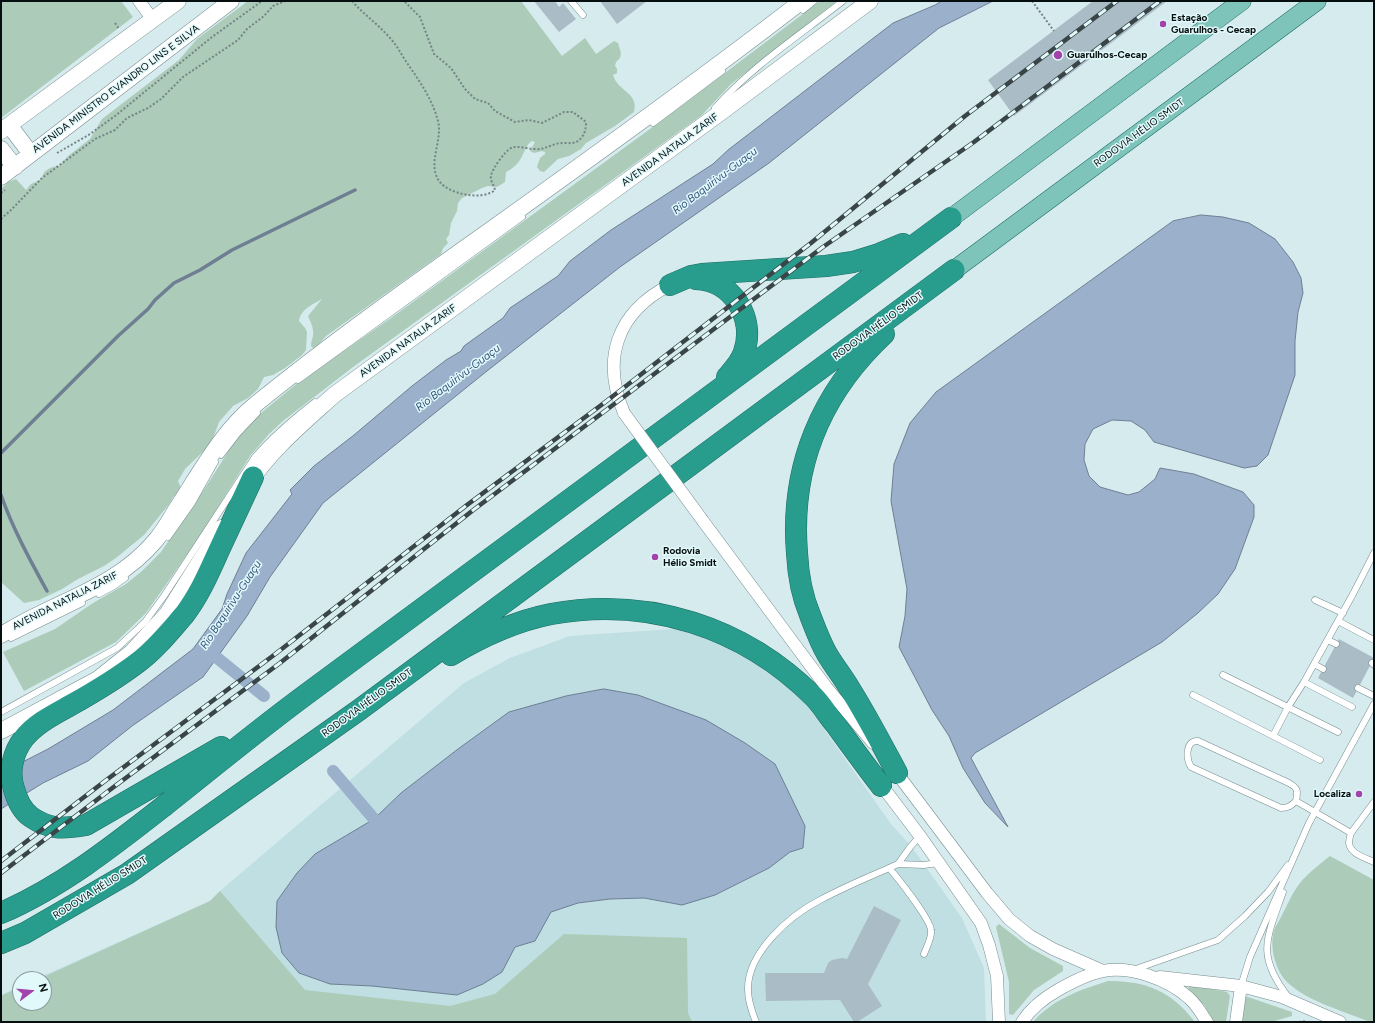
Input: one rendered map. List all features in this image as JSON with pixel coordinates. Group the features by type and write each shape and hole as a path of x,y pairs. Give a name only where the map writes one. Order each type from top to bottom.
{"highway":[{"path":"670,285 691,276 702,274 826,266 853,262 904,244 951,218"},
{"path":"1,913 13,908 68,877 119,842 290,706 694,410 951,218"},
{"path":"898,773 850,689 826,653 809,613 798,571 795,528 798,485 810,443 828,404 847,374 870,347 954,270"},
{"name":"RODOVIA HÉLIO SMIDT","path":"1,943 25,933 127,874 359,710 954,270"},
{"path":"670,285 693,279 717,284 736,299 744,313 746,323 747,342 740,360 735,368 694,410"},
{"path":"254,467 200,591 184,614 166,636 139,662 108,683 37,726 24,739 14,757 11,771 12,786 17,801 25,813 41,824 58,828 72,828 86,825 290,706"},
{"path":"359,710 461,649 504,628 550,614 598,609 646,611 693,622 738,640 778,666 814,698 881,786"}],"main road":[{"path":"31,154 5,128 178,1"},
{"name":"AVENIDA MINISTRO EVANDRO LINS E SILVA","path":"4,183 15,167 31,154 231,1"},
{"path":"752,40 788,1"},
{"name":"AVENIDA NATALIA ZARIF","path":"4,637 41,613 98,586 124,570 138,559 156,540 221,442 246,412 295,372 605,148 752,40 802,1"},
{"name":"AVENIDA NATALIA ZARIF","path":"1,731 98,678 132,652 167,614 254,467 334,395 724,110 870,1"},
{"path":"951,218 1242,1"},
{"name":"RODOVIA HÉLIO SMIDT","path":"954,270 1317,1"},
{"path":"1,149 15,167"}],"street":[{"path":"139,1 153,20"},
{"path":"670,285 656,292 644,301 634,312 618,338 614,353 614,384 624,413 827,688 898,773 986,893 1009,919 1030,936 1053,949 1103,971"},
{"path":"827,688 881,786 920,836 981,923 989,945 997,976 999,1022"},
{"path":"1022,1022 1042,1000 1073,981 1103,971 1130,971 1150,976 1241,986 1292,1002 1340,1022"},
{"path":"1150,976 1175,988 1189,998 1203,1014 1207,1022"},
{"path":"1236,1022 1241,986"}],"lane":[{"path":"571,1 583,15"},
{"path":"795,16 814,1"},
{"path":"426,319 710,114 728,94 756,68 843,1"},
{"path":"649,126 725,69"},
{"path":"295,383 527,214"},
{"path":"1,712 117,648 145,622 254,467 270,439 363,365"},
{"path":"164,543 192,503 216,460 238,433 263,407"},
{"path":"1273,736 1288,707 1343,613 1374,553"},
{"path":"95,596 114,586 128,576"},
{"path":"4,637 89,599"},
{"path":"1315,600 1343,613"},
{"path":"1338,622 1374,640"},
{"path":"1328,640 1336,644"},
{"path":"1314,664 1323,669"},
{"path":"1223,675 1338,732"},
{"path":"1304,682 1352,707"},
{"path":"1358,688 1374,696"},
{"path":"1193,695 1320,760"},
{"path":"1241,986 1250,957 1315,813 1374,704"},
{"path":"1198,741 1289,783 1297,790 1296,801 1290,807 1281,808 1191,767 1188,759 1189,747 1191,743 1198,741"},
{"path":"1296,801 1351,833"},
{"path":"1374,802 1351,833 1349,843 1351,849 1355,853 1374,862"},
{"path":"898,864 920,836"},
{"path":"1130,971 1218,940 1245,916 1268,892 1295,856"},
{"path":"1292,1002 1274,976 1268,962 1267,950 1268,934 1295,856"},
{"path":"756,1022 750,1009 748,989 753,964 768,942 780,928 806,908 820,900 898,864 924,865 938,863"},
{"path":"889,868 902,883 931,929 930,939 924,954"}],"path":[{"path":"56,153 90,134 115,116 212,37 262,1"},
{"path":"1,219 12,210 42,178 95,139 115,130 127,118 148,108 161,99 183,77 240,38 247,28 264,16 273,6 285,1"},
{"path":"352,1 389,37 425,90 440,128 440,138 434,167 436,175 444,186 456,192 470,195 483,195 494,192 495,189 491,180 493,170 506,151 510,148 520,147 541,149 557,144 573,143 582,138 585,131 586,122 573,112 564,112 542,123 528,120 515,122 495,111 488,103 475,99 463,86 451,68 434,54 420,17 404,1"},
{"path":"1032,1 1054,31"},
{"path":"1,194 4,183"}],"shaded area":[{"path":"687,628 748,656 800,695 891,824 911,846 962,918 984,968 986,1022 1,1022 1,995 12,990 12,1011 52,1011 52,972 210,901 464,683 510,658 570,636"}],"green space":[{"path":"1,1 121,1 133,17 1,118"},
{"path":"248,1 521,1 562,56 585,38 596,54 614,41 618,43 621,53 615,66 617,73 613,75 619,85 634,100 634,112 615,126 586,143 581,149 569,156 558,159 544,172 540,171 537,167 540,158 545,154 545,152 542,151 534,153 530,151 535,142 530,142 522,157 514,167 506,172 505,182 497,187 488,186 482,188 462,198 458,203 457,211 451,223 449,235 446,239 448,243 443,248 441,254 326,336 313,348 311,346 311,342 313,330 308,316 322,299 304,311 299,321 307,332 306,350 285,368 273,375 264,377 258,389 248,398 233,406 219,422 211,444 185,469 178,481 181,488 178,494 173,497 170,503 144,535 104,566 39,600 24,603 1,582 1,189 8,182 16,179 26,190 31,184 42,179 42,176 48,170 59,166 68,156 90,139 102,119 179,60 197,39"},
{"path":"820,1 837,1 731,84 702,115 353,367 283,421 269,434 250,456 198,539 146,613 116,642 24,691 3,652 55,629 93,603 126,584 142,571 161,552 233,444 249,423 295,385 391,318 676,110"},
{"path":"1330,856 1374,880 1374,1022 1370,1022 1316,1001 1305,995 1287,982 1280,972 1274,958 1272,944 1275,929 1292,895 1300,883"},
{"path":"220,891 305,990 450,1006 495,994 564,934 687,938 688,1013 692,1022 1,1022 1,996 12,991 12,1011 52,1011 52,973 210,901"},
{"path":"999,924 1030,948 1063,966 1063,971 1034,990 1013,1015 1009,1014 1009,982 996,927"},
{"path":"1108,981 1135,983 1157,990 1167,995 1177,1003 1195,1022 1033,1022 1058,1001 1087,988"},
{"path":"1189,985 1227,992 1230,996 1226,1022 1213,1022 1205,1006 1188,990"},
{"path":"1245,996 1292,1012 1292,1016 1271,1022 1238,1022"}],"water":[{"name":"Rio Baquirivu-Guaçu","path":"942,1 993,1 939,28 769,163 620,267 487,371 323,503 270,577 247,616 203,677 132,726 88,761 43,783 1,809 1,773 48,749 113,710 193,649 222,609 227,594 246,553 292,494 290,490 314,466 354,435 412,386 446,360 461,351 464,346 503,318 510,308 558,276 570,261 611,230 713,164 728,150 893,23"},
{"path":"1201,215 1223,217 1249,223 1275,239 1293,262 1301,278 1303,293 1298,312 1295,341 1295,375 1268,455 1257,466 1244,468 1154,442 1145,430 1131,421 1112,420 1093,429 1085,444 1084,460 1089,476 1100,487 1128,495 1139,492 1155,479 1160,468 1194,474 1243,492 1254,505 1254,517 1235,569 1218,594 1198,613 1162,642 975,753 971,758 1008,827 985,803 963,768 949,736 932,710 899,647 905,616 907,589 891,501 894,464 910,423 936,392 1173,221"},
{"path":"604,689 638,695 706,720 745,743 775,764 805,826 803,848 790,852 769,868 715,895 682,905 644,898 610,899 578,903 551,912 535,941 515,947 502,972 483,984 457,995 372,986 330,984 299,973 282,953 276,927 277,901 297,873 315,854 374,819 401,793 509,712 566,696"}],"building":[{"path":"534,1 555,1 559,7 563,3 576,19 559,32"},
{"path":"600,1 647,1 617,24"},
{"name":"Guarulhos-Cecap","path":"1093,1 1167,1 1014,116 988,80"},
{"path":"1339,639 1374,658 1353,698 1318,678"},
{"path":"874,906 901,920 868,984 882,1006 857,1022 854,1022 840,1000 766,1001 765,973 824,973 828,963 832,960 842,958 847,959"}],"waterway":[{"path":"1,453 118,336 174,283 200,270 232,250 355,190"},
{"path":"1,495 16,532 47,591"},
{"path":"205,648 264,696"},
{"path":"333,771 374,819"}],"railway":[{"path":"1,861 105,781 274,655 467,505 604,403 811,243 965,116 1117,1"},
{"path":"1,873 280,663 472,511 823,247 974,142 1160,1"}],"place":[{"name":"Estação Guarulhos - Cecap","path":"1163,24"},
{"name":"Guarulhos-Cecap","path":"1058,55"},
{"name":"Rodovia Hélio Smidt","path":"655,557"},
{"name":"Localiza","path":"1359,794"}]}
